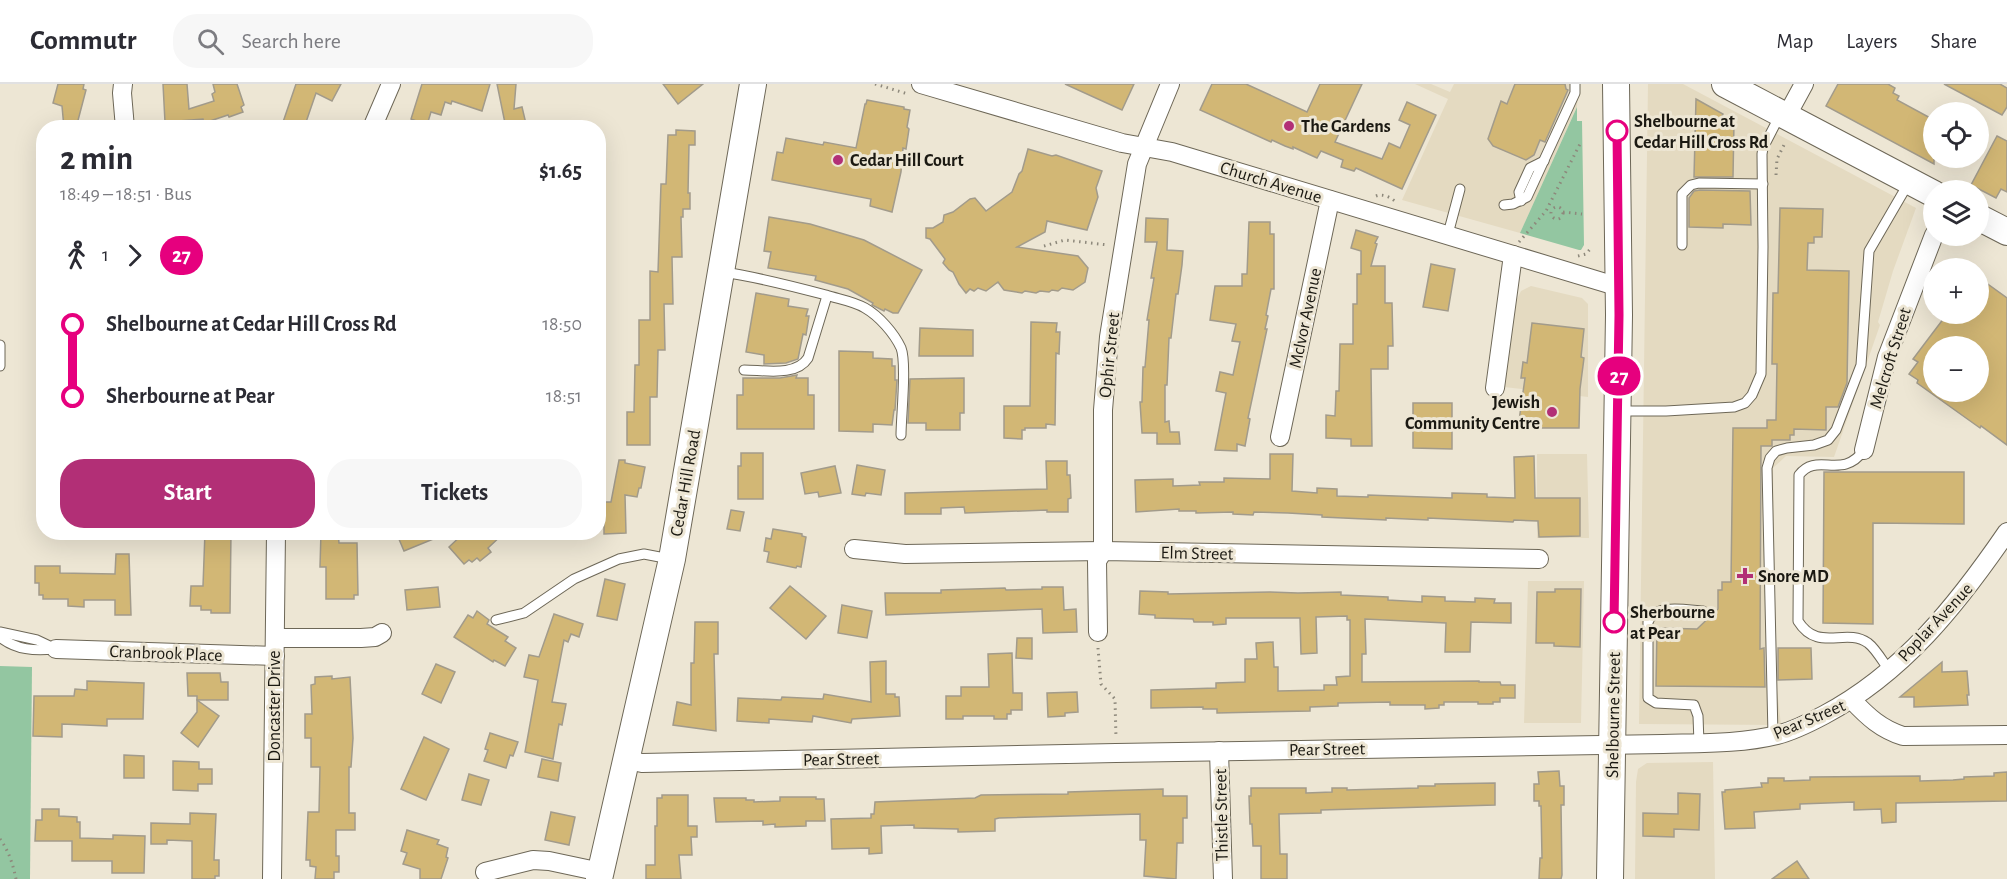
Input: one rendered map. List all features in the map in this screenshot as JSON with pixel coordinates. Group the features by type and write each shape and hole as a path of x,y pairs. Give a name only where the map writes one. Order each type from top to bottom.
{"main road":[{"name":"Cedar Hill Road","path":"600,876 672,559 753,84"},
{"name":"Shelbourne Street","path":"1610,879 1619,287 1616,84"},
{"path":"1725,84 1923,189"},
{"path":"1989,223 2007,232"}],"street":[{"path":"123,84 124,120"},
{"path":"375,120 391,84"},
{"name":"Ophir Street","path":"1098,632 1097,561 1103,551 1103,410 1109,337 1137,164 1170,84"},
{"path":"1783,116 1804,84"},
{"name":"Church Avenue","path":"915,89 1143,147 1172,152 1448,234 1516,248 1619,287"},
{"name":"McIvor Avenue","path":"1280,437 1329,200"},
{"name":"Melcroft Street","path":"1864,450 1887,357 1930,246"},
{"path":"1495,388 1501,329 1516,248"},
{"name":"Doncaster Drive","path":"272,879 276,540"},
{"name":"Poplar Avenue","path":"1852,700 1915,649 2004,542"},
{"name":"Elm Street","path":"854,549 905,554 1103,551 1539,559"},
{"name":"Cranbrook Place","path":"57,649 275,647 375,637 382,633"},
{"name":"Pear Street","path":"627,760 642,764 1699,743 1773,736 1813,721 1852,700 1873,722 1888,731 1903,736 2007,735"},
{"name":"Thistle Street","path":"1219,751 1223,879"},
{"path":"485,872 533,860 549,861 600,876"}],"lane":[{"path":"1504,205 1513,204 1527,197 1575,93 1575,84"},
{"path":"1618,411 1734,407 1745,403 1756,390 1761,374 1763,148 1783,116"},
{"path":"1773,736 1767,468 1770,458 1776,452 1786,448 1814,445 1827,440 1836,430 1861,365 1869,251 1909,182"},
{"path":"1682,245 1682,194 1686,188 1699,183 1763,184"},
{"path":"1448,234 1460,189"},
{"path":"721,272 763,278 854,303 871,312 883,323 901,350 903,363 901,435"},
{"path":"744,370 784,370 804,365 827,296"},
{"path":"0,345 0,366"},
{"path":"1864,450 1857,460 1845,466 1811,465 1799,476 1798,621 1803,630 1813,637 1856,639 1868,643 1889,670"},
{"path":"496,620 524,613 574,579 619,559 644,554 672,559"},
{"path":"1699,743 1698,716 1694,705 1656,703 1648,698 1647,622 1654,612 1663,610 1703,611"},
{"path":"0,632 37,639 57,649"},
{"path":"0,637 32,651 57,649"}],"path":[{"path":"875,84 915,89"},
{"path":"1516,248 1546,211 1581,142"},
{"path":"1551,212 1555,207 1562,208 1563,212"},
{"path":"1546,211 1551,212"},
{"path":"1551,212 1557,219 1563,215 1563,212"},
{"path":"1563,212 1582,214"},
{"path":"1044,246 1065,240 1109,246"},
{"path":"1098,632 1101,684 1115,699 1116,741"},
{"path":"0,839 6,846 16,879"}],"shaded area":[{"path":"1415,84 1431,84 1450,92 1454,84 1579,84 1577,107 1520,233 1402,200 1448,99"},
{"path":"1648,84 1683,84 1916,208 1893,271 1878,322 1880,325 1834,457 1786,456 1773,468 1776,681 1781,725 1639,724"},
{"path":"1531,286 1582,298 1588,304 1588,397 1504,387 1517,299 1521,291"},
{"path":"1537,454 1587,454 1589,538 1537,538"},
{"path":"1528,581 1584,581 1581,723 1524,723"},
{"path":"1713,762 1715,879 1635,879 1638,769 1647,763"}],"green space":[{"path":"1577,107 1577,121 1582,121 1584,245 1581,250 1520,233"},
{"path":"0,666 32,667 30,879 0,879"}],"building":[{"path":"58,84 84,84 83,89 86,90 78,120 63,120 62,106 53,103"},
{"path":"163,84 187,84 189,109 214,101 213,84 237,84 244,105 241,107 243,112 213,120 165,120"},
{"path":"296,84 341,84 332,101 316,93 307,120 284,120"},
{"path":"422,84 490,84 482,111 452,101 451,104 445,102 441,115 431,112 429,120 411,119"},
{"path":"497,84 516,84 514,109 522,107 525,120 504,120"},
{"path":"663,84 703,84 678,104"},
{"path":"1065,84 1134,84 1122,110"},
{"name":"The Gardens","path":"1212,84 1246,84 1307,112 1320,84 1362,84 1335,142 1382,159 1389,143 1400,148 1410,125 1399,120 1407,102 1436,115 1402,189 1356,168 1354,171 1341,167 1343,160 1321,151 1317,158 1293,147 1293,149 1272,140 1271,142 1200,110"},
{"path":"1515,84 1565,84 1568,90 1545,142 1540,140 1534,155 1526,160 1493,146 1488,139 1501,101 1507,104"},
{"path":"1838,84 1888,84 1895,88 1893,93 1899,96 1897,100 1923,114 1923,158 1826,106"},
{"path":"1944,84 2000,84 2007,88 2007,107 2002,115 1989,108 1989,102 1978,102"},
{"path":"1696,99 1734,122 1733,177 1694,177"},
{"name":"Cedar Hill Court","path":"867,100 910,110 906,149 903,148 901,172 892,212 870,206 871,199 772,180 777,152 783,153 786,138 856,148"},
{"path":"676,130 695,131 695,145 689,145 690,209 683,209 683,217 681,217 682,257 672,257 673,304 664,304 665,350 658,350 657,397 650,397 650,445 627,445 627,412 634,412 635,365 639,365 639,320 650,320 650,271 658,272 661,184 666,184 668,135 676,135"},
{"path":"1997,136 2007,141 2007,192 2001,189 1996,198 1989,194 1989,180 1974,180 1980,168 1989,168 1989,151"},
{"path":"1028,149 1052,156 1056,155 1102,171 1096,188 1098,197 1087,230 1047,221 1045,232 1017,247 1078,256 1088,268 1085,282 1073,290 1062,288 1058,291 1036,293 1025,291 1022,293 1004,290 998,282 986,291 978,288 974,291 970,289 966,293 953,272 943,263 945,259 930,239 926,238 926,228 933,228 943,222 944,215 953,212 970,199 975,198 986,211 1012,192 1022,171"},
{"path":"1694,191 1750,191 1751,225 1723,224 1723,228 1689,227 1689,198"},
{"path":"1780,208 1823,209 1822,237 1814,237 1814,243 1808,243 1807,270 1849,271 1847,383 1838,407 1826,407 1826,430 1794,429 1794,435 1790,435 1790,440 1772,440 1772,446 1761,446 1760,649 1764,648 1765,687 1656,686 1657,628 1697,629 1718,609 1718,590 1722,590 1722,582 1731,582 1733,428 1767,428 1767,420 1776,420 1777,364 1772,364 1773,293 1778,293"},
{"path":"769,217 810,224 864,240 922,270 898,313 885,309 884,311 848,289 815,280 816,276 768,268 771,252 764,251"},
{"path":"1146,218 1168,219 1167,250 1183,251 1171,338 1169,338 1167,385 1165,385 1165,422 1169,421 1170,432 1179,432 1180,444 1157,444 1157,433 1142,433 1140,402 1142,402 1143,367 1145,367 1149,320 1147,320 1154,278 1151,278 1157,242 1145,242"},
{"path":"1249,222 1270,222 1270,234 1274,234 1274,289 1271,289 1266,315 1268,316 1265,329 1267,329 1248,418 1250,419 1245,446 1237,444 1237,451 1215,450 1226,393 1216,391 1220,372 1233,375 1240,342 1232,341 1236,324 1210,320 1215,286 1242,286 1242,274 1247,274"},
{"path":"1356,230 1378,237 1371,266 1385,266 1385,303 1392,303 1393,346 1388,346 1388,369 1371,369 1372,446 1351,446 1351,439 1326,438 1326,415 1335,416 1336,391 1339,391 1340,344 1353,344 1353,304 1357,304 1357,274 1361,274 1361,251 1351,248"},
{"path":"1431,264 1455,269 1448,311 1423,307"},
{"path":"1989,285 2007,298 2007,445 1944,402 1989,402 1989,336 1930,336 1939,324 1989,324"},
{"path":"756,293 789,299 788,306 808,309 806,335 803,334 798,359 786,363 764,364 764,355 746,352"},
{"path":"1031,322 1057,323 1056,332 1060,332 1059,354 1056,353 1055,425 1046,424 1046,428 1025,428 1022,430 1022,439 1004,438 1004,406 1030,406"},
{"path":"1532,323 1584,329 1579,428 1518,428 1525,378 1521,378 1523,362 1527,363"},
{"path":"920,328 973,330 973,356 919,356"},
{"path":"1923,346 1923,387 1917,383 1918,380 1909,374 1918,362 1913,359"},
{"path":"839,351 873,352 873,358 892,359 892,366 895,366 895,380 897,380 892,425 873,424 873,432 839,431"},
{"path":"797,375 796,378 808,378 808,395 814,395 814,429 737,429 737,395 743,395 743,378 780,378"},
{"path":"964,378 964,413 960,413 960,430 926,430 926,423 908,423 910,379"},
{"path":"1413,403 1452,403 1452,449 1413,448"},
{"path":"741,453 763,453 763,499 738,499 738,466 741,466"},
{"path":"1270,454 1293,454 1292,491 1317,493 1317,488 1337,489 1337,496 1452,498 1452,493 1515,498 1514,457 1534,456 1535,498 1580,498 1580,536 1539,537 1538,521 1428,518 1428,520 1386,518 1386,520 1288,513 1254,512 1253,515 1233,514 1233,512 1196,513 1196,511 1179,511 1179,509 1136,512 1135,480 1173,479 1173,486 1200,485 1199,482 1224,482 1224,478 1270,479"},
{"path":"619,460 645,467 637,497 625,495 626,533 606,534 606,502 611,502"},
{"path":"1046,461 1067,461 1071,498 1068,499 1068,512 1047,512 1047,510 965,513 964,507 941,508 941,514 905,514 905,493 1047,489"},
{"path":"857,465 885,470 881,495 852,494"},
{"path":"835,466 841,493 819,497 818,492 805,494 801,473"},
{"path":"1824,472 1964,472 1964,524 1873,523 1873,624 1823,623"},
{"path":"731,510 744,512 740,531 727,529"},
{"path":"773,529 802,534 806,537 801,567 767,562 769,552 764,551 766,538 771,539"},
{"path":"205,540 231,540 230,613 211,613 211,610 201,610 201,606 190,606 191,586 203,586"},
{"path":"321,540 357,543 358,595 354,595 354,599 326,599 326,567 320,567"},
{"path":"399,540 431,540 404,551"},
{"path":"456,540 496,540 488,548 491,552 480,561 477,558 464,564 449,547"},
{"path":"116,554 129,554 131,615 115,615 115,600 84,600 84,607 68,606 68,599 43,599 43,595 39,595 39,583 35,583 35,566 60,566 60,573 115,574"},
{"path":"605,579 625,584 617,620 597,616"},
{"path":"790,586 826,616 806,639 770,608"},
{"path":"438,587 440,607 407,610 405,590"},
{"path":"1042,587 1063,587 1064,610 1076,609 1077,632 1043,633 1042,609 886,615 885,593 941,593 941,590 1042,589"},
{"path":"1555,589 1581,589 1580,647 1536,643 1537,592 1555,592"},
{"path":"1140,591 1168,592 1168,594 1341,592 1341,595 1388,597 1388,600 1422,602 1422,596 1445,597 1445,601 1475,602 1475,598 1495,599 1494,603 1511,603 1511,623 1471,622 1470,652 1445,652 1446,623 1365,619 1366,654 1362,654 1362,682 1500,682 1501,685 1515,685 1515,698 1500,698 1500,702 1493,702 1493,704 1444,702 1444,705 1439,705 1439,708 1425,709 1425,705 1390,705 1390,702 1338,703 1338,706 1310,707 1310,711 1217,713 1217,709 1203,709 1203,707 1151,708 1151,690 1216,688 1216,683 1245,682 1245,659 1257,659 1256,643 1273,642 1274,667 1278,667 1278,691 1324,690 1324,685 1337,685 1336,677 1350,676 1350,620 1347,620 1347,616 1316,617 1317,653 1301,654 1300,618 1226,618 1226,624 1213,625 1213,622 1194,622 1193,619 1155,618 1155,615 1139,614"},
{"path":"842,605 872,611 867,638 838,633"},
{"path":"477,611 489,620 487,624 508,637 505,641 516,648 505,666 494,660 493,662 454,637 468,615 473,618"},
{"path":"554,614 583,624 579,637 571,634 568,642 564,640 552,702 566,704 562,725 559,724 553,759 525,752 538,680 524,677 529,655 539,657"},
{"path":"695,622 718,622 718,654 714,654 716,731 673,725 677,702 691,705 691,663 694,663"},
{"path":"1017,638 1032,638 1032,659 1016,658"},
{"path":"1778,648 1811,648 1812,679 1778,680"},
{"path":"1012,653 1013,693 1022,693 1022,710 1011,710 1011,714 1007,714 1007,719 994,719 994,716 963,716 963,719 946,719 946,696 961,696 961,687 989,687 988,654"},
{"path":"886,661 886,694 895,694 895,697 899,697 900,716 852,719 851,723 813,716 812,722 769,719 769,723 737,721 738,698 823,699 824,694 871,702 870,662"},
{"path":"1942,662 1942,672 1967,671 1968,705 1914,707 1914,697 1900,697"},
{"path":"436,664 455,672 441,703 422,694"},
{"path":"187,673 220,673 221,682 228,682 228,700 197,700 197,696 188,696"},
{"path":"332,676 332,679 350,677 353,738 351,767 349,767 349,813 355,813 355,830 336,830 336,856 339,856 339,872 334,872 334,879 315,879 316,867 310,866 310,860 306,860 308,812 319,812 320,767 311,767 311,738 305,738 305,714 312,714 311,685 315,684 315,677"},
{"path":"87,681 144,683 143,719 107,719 107,726 62,724 62,737 33,736 34,696 74,696 75,689 87,690"},
{"path":"1077,692 1078,712 1065,713 1065,716 1048,717 1047,693"},
{"path":"197,700 219,716 198,747 181,733 197,712"},
{"path":"490,733 518,742 513,756 510,755 506,768 484,761"},
{"path":"424,737 449,749 426,800 401,789"},
{"path":"124,755 144,756 144,778 124,778"},
{"path":"542,759 561,763 558,781 538,777"},
{"path":"173,761 199,762 199,769 212,769 212,784 198,784 198,791 173,790"},
{"path":"1559,771 1560,786 1564,786 1564,805 1561,805 1562,875 1561,879 1539,879 1540,858 1542,858 1541,806 1539,806 1539,801 1534,801 1534,784 1539,784 1538,772"},
{"path":"2007,772 2007,801 1896,803 1896,822 1882,823 1881,809 1854,810 1854,802 1800,804 1800,809 1754,812 1755,828 1725,829 1722,792 1762,787 1761,783 1768,783 1768,778 1784,778 1784,781 1810,780 1810,777 1920,776 1920,781 1994,776 1994,773"},
{"path":"469,774 489,780 481,805 462,800"},
{"path":"1495,783 1495,805 1321,810 1321,813 1279,814 1280,854 1287,854 1287,879 1261,879 1261,846 1253,846 1252,824 1250,824 1251,788 1306,788 1306,793 1332,792 1332,788 1347,788 1347,790 1418,788 1418,786 1435,786 1435,784"},
{"path":"1163,789 1163,796 1187,796 1187,818 1183,818 1183,843 1177,843 1176,879 1144,876 1146,840 1140,840 1140,814 999,818 995,819 995,831 958,832 958,829 914,828 914,825 881,826 882,853 869,854 869,848 832,849 831,819 871,818 871,814 874,814 875,802 975,798 981,795 1068,794 1068,792"},
{"path":"1678,793 1700,794 1699,830 1674,829 1674,837 1643,836 1643,813 1678,814"},
{"path":"662,795 688,795 688,826 697,826 697,837 691,837 692,855 679,855 681,879 646,879 646,865 655,865 657,798 662,798"},
{"path":"780,797 824,799 825,821 806,821 806,826 775,827 775,824 763,825 763,821 716,822 714,798 746,798 754,802 780,801"},
{"path":"42,809 59,809 59,816 77,817 77,822 80,822 80,838 113,839 113,835 145,836 144,873 112,873 112,861 72,861 72,841 35,841 36,820 42,820"},
{"path":"551,812 575,817 569,845 545,840"},
{"path":"190,813 216,814 214,860 219,860 219,876 215,876 215,879 192,879 192,841 167,840 167,844 151,844 151,823 190,824"},
{"path":"407,830 439,840 437,844 448,848 446,857 448,858 441,879 420,879 420,869 403,864 407,853 401,851"},
{"path":"1797,861 1809,879 1772,879"}],"bus line":[{"name":"27","path":"1614,622 1619,315 1617,131"}],"place":[{"name":"The Gardens","path":"1289,126"},
{"name":"Shelbourne at Cedar Hill Cross Rd","path":"1617,131"},
{"name":"Cedar Hill Court","path":"838,160"},
{"name":"Jewish Community Centre","path":"1552,412"},
{"name":"Snore MD","path":"1745,576"},
{"name":"Sherbourne at Pear","path":"1614,622"}]}
